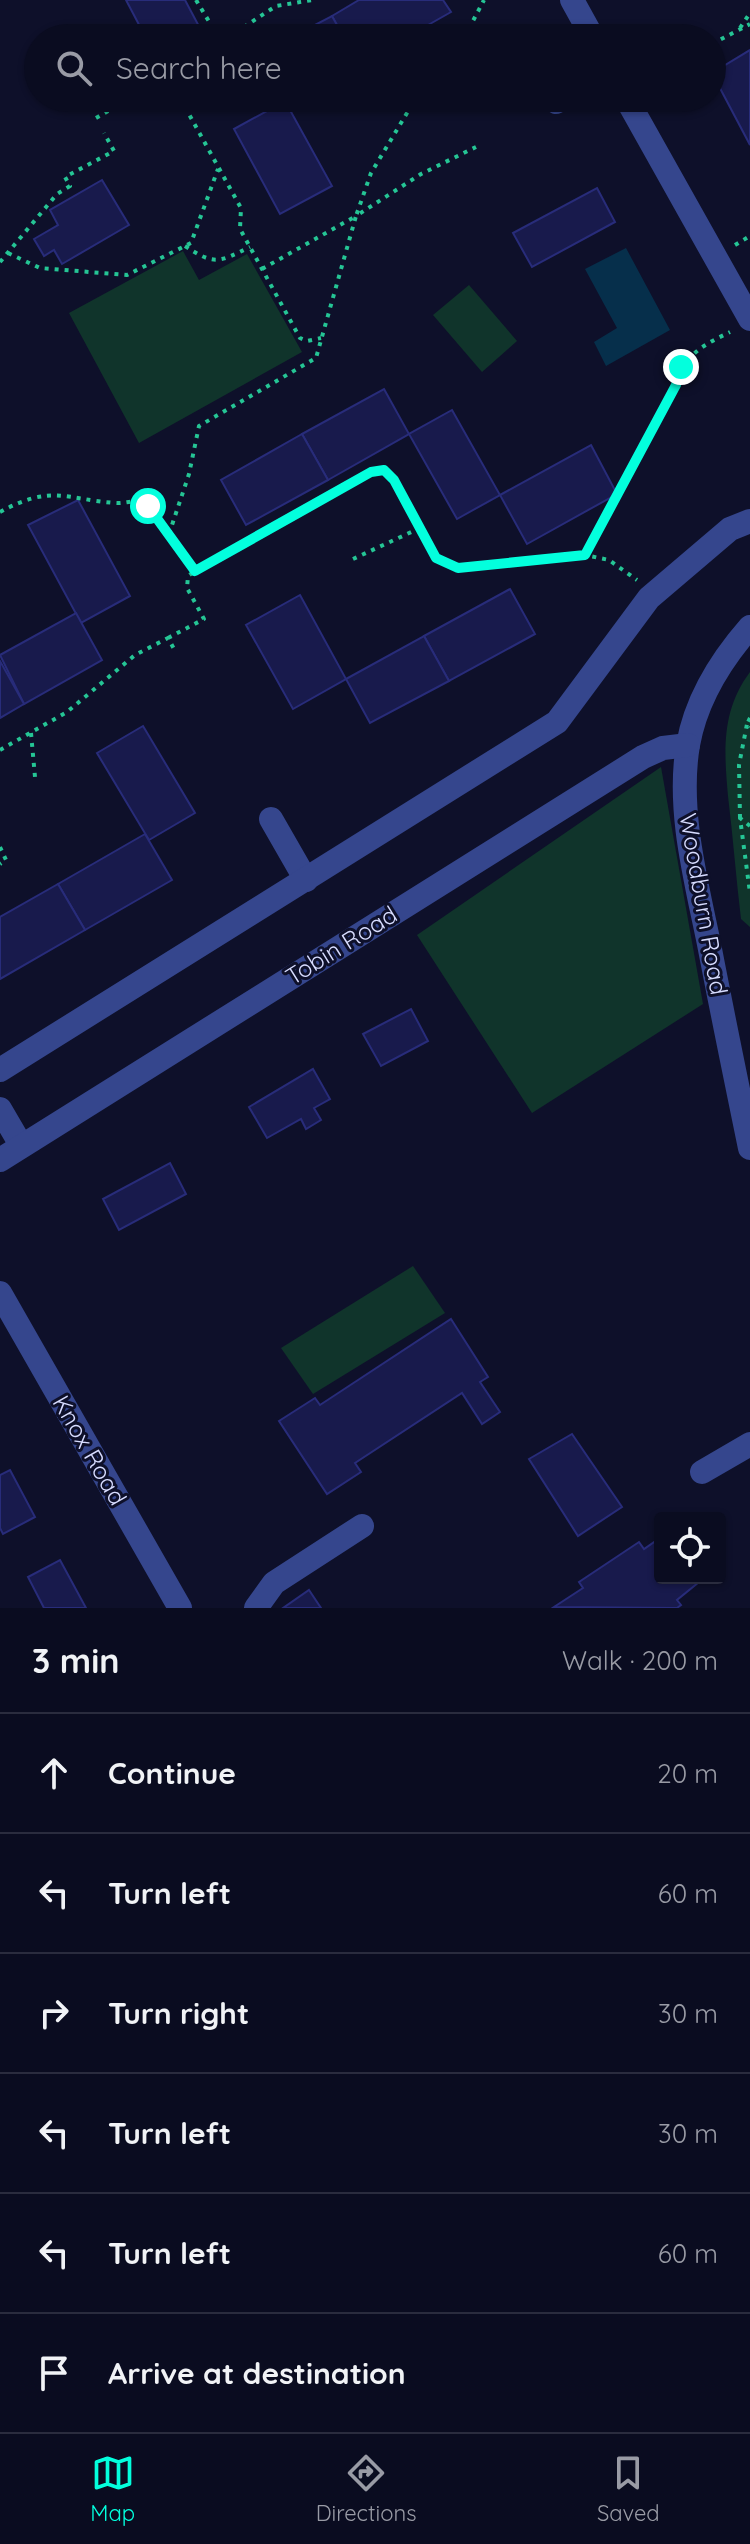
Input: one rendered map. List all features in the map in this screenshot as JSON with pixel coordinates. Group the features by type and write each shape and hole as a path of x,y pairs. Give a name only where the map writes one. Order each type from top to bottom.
{"street":[{"path":"572,0 585,24"},
{"path":"633,112 745,323"},
{"path":"0,1070 557,722 653,594 730,529 750,521"},
{"name":"Woodburn Road","path":"750,627 715,675 698,708 688,745 685,782 689,839 750,1148"},
{"name":"Tobin Road","path":"0,1160 643,757 663,748 688,745"},
{"path":"271,819 306,880"},
{"path":"0,1109 21,1145"},
{"name":"Knox Road","path":"0,1293 180,1608"},
{"path":"702,1472 750,1444"},
{"path":"256,1608 274,1583 362,1526"}],"path":[{"path":"196,0 211,24"},
{"path":"248,24 276,6 312,0"},
{"path":"471,24 484,0"},
{"path":"739,30 750,13"},
{"path":"726,37 750,24"},
{"path":"96,118 106,112"},
{"path":"188,112 241,208 240,229 300,338 307,341 321,338"},
{"path":"169,534 189,474 199,426 316,358 371,173 408,112"},
{"path":"0,262 57,194 70,186 65,177 114,151 104,133"},
{"path":"262,269 356,216 421,174 476,147"},
{"path":"8,253 40,268 127,275 191,243 218,167"},
{"path":"185,246 204,258 219,262 250,247"},
{"path":"585,555 676,385 681,367 695,349 745,323"},
{"path":"0,750 67,712 135,655 204,619 187,588 188,576 371,472 384,470 394,480 436,558 458,568 585,555 609,560 653,594"},
{"path":"0,512 20,502 53,494 117,503 135,500 148,506 195,571"},
{"path":"353,559 420,528"},
{"path":"168,638 174,649"},
{"path":"750,718 739,765 740,818 750,893"},
{"path":"31,733 35,777"},
{"path":"740,818 750,826"},
{"path":"0,847 6,860 0,864"}],"green space":[{"path":"183,251 199,280 247,254 302,352 139,443 69,313"},
{"path":"469,285 517,341 482,372 433,315"},
{"path":"750,672 750,927 741,919 726,747 729,717"},
{"path":"661,767 703,1004 532,1113 417,935"},
{"path":"413,1266 445,1313 313,1394 281,1348"}],"water":[{"path":"626,248 670,330 606,366 594,342 617,328 585,269"}],"building":[{"path":"126,0 185,0 198,24 139,24"},
{"path":"359,0 443,0 451,12 430,24 336,24 332,16"},
{"path":"332,16 336,24 317,24"},
{"path":"750,50 750,145 726,100 726,65"},
{"path":"265,112 291,112 332,186 280,214 234,129"},
{"path":"102,180 129,225 62,264 54,250 44,256 34,239 58,225 50,210"},
{"path":"597,188 615,222 532,267 513,233"},
{"path":"384,389 409,434 328,480 302,434"},
{"path":"452,410 500,495 457,519 409,434"},
{"path":"302,434 328,480 246,525 221,480"},
{"path":"591,445 617,494 527,544 500,495"},
{"path":"78,500 130,596 81,623 28,525"},
{"path":"510,589 535,634 449,681 424,636"},
{"path":"300,595 346,679 293,709 246,625"},
{"path":"76,613 102,660 24,704 0,655"},
{"path":"424,636 449,681 370,723 346,679"},
{"path":"0,661 24,704 0,718"},
{"path":"143,726 195,813 149,840 97,753"},
{"path":"145,834 172,880 85,930 58,884"},
{"path":"58,884 85,930 0,979 0,917"},
{"path":"411,1009 428,1041 381,1066 363,1034"},
{"path":"313,1069 330,1099 314,1108 321,1120 306,1129 301,1119 267,1138 249,1107"},
{"path":"170,1163 186,1194 119,1230 103,1199"},
{"path":"451,1319 488,1377 480,1382 500,1412 482,1424 462,1393 355,1463 361,1472 327,1494 279,1421 315,1398 320,1405"},
{"path":"572,1434 622,1507 578,1536 529,1459"},
{"path":"10,1470 35,1517 3,1534 0,1528 0,1475"},
{"path":"639,1542 644,1549 654,1542 654,1584 697,1584 677,1600 681,1605 677,1608 554,1607 583,1588 579,1582"},
{"path":"60,1560 86,1608 44,1608 28,1577"},
{"path":"309,1590 321,1608 283,1608"}],"route":[{"path":"148,506 195,571 371,472 384,470 394,480 436,558 458,568 585,555 611,511 663,404 676,385 681,367"}]}
